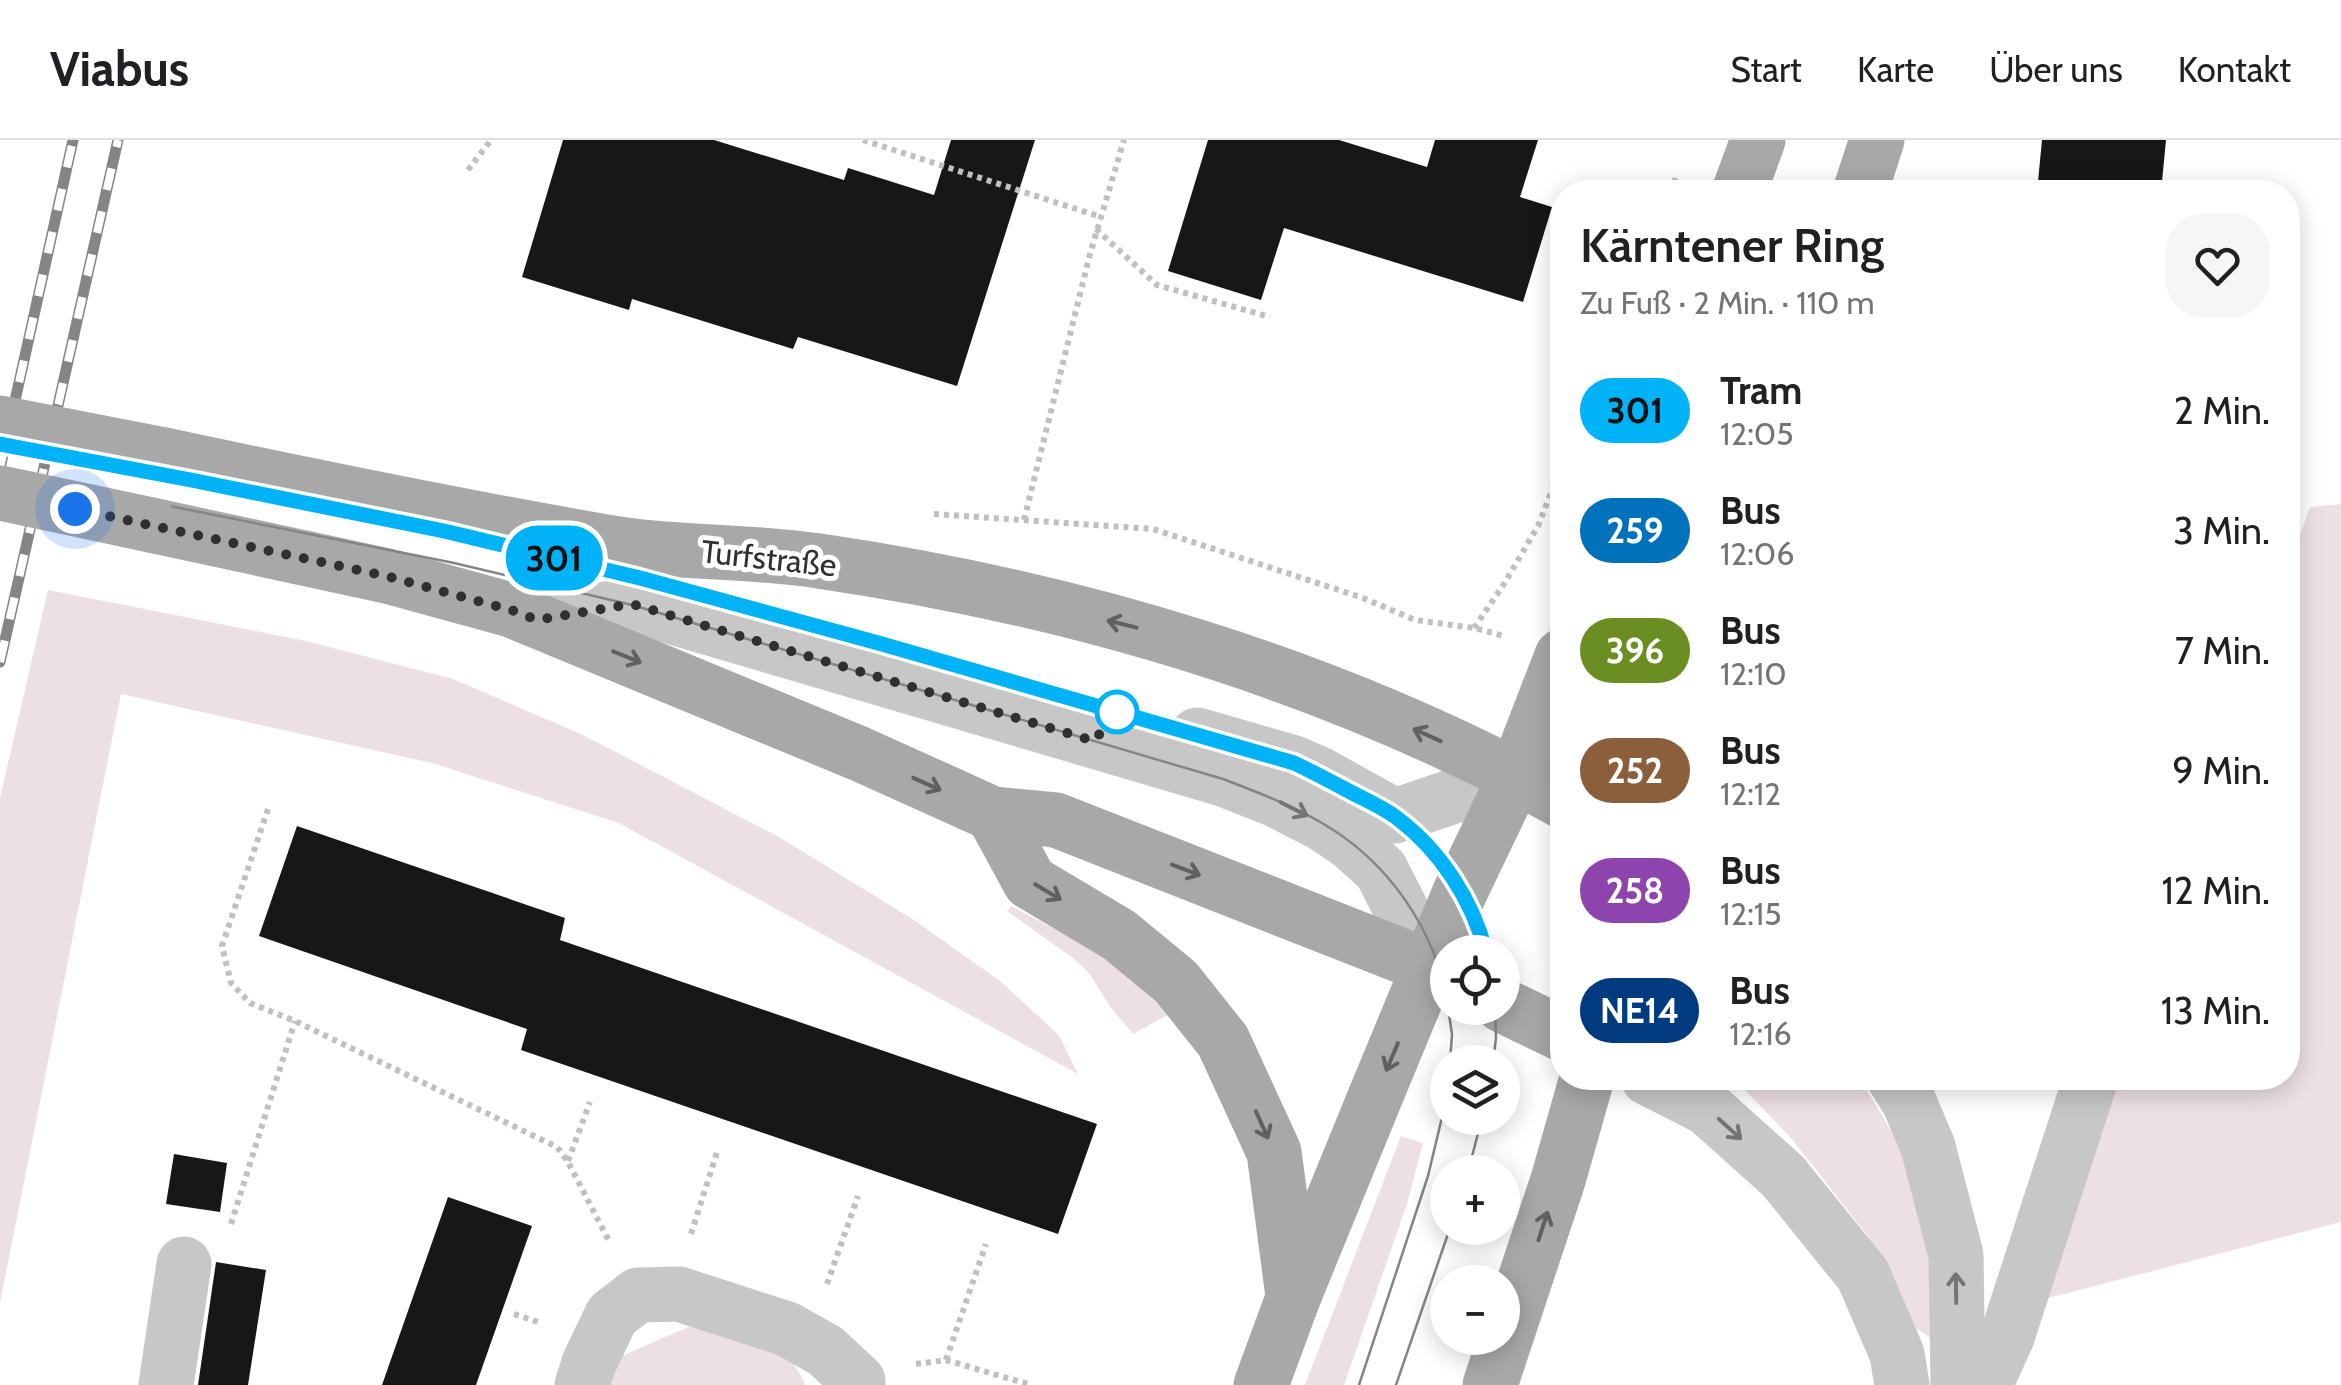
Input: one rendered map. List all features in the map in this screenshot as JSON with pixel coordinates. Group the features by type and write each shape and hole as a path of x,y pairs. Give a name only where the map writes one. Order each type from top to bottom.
{"main road":[{"path":"1743,180 1758,140"},
{"path":"1864,180 1877,140"},
{"name":"Turfstraße","path":"0,423 379,501 605,542 816,560 989,590 1140,629 1298,680 1516,775 1550,794"},
{"path":"0,493 386,576 511,610 842,746 993,814 1056,820 1430,969"},
{"path":"1448,935 1460,892 1516,775 1550,687"},
{"path":"993,814 1030,882 1120,935 1176,982 1223,1041 1274,1152 1293,1298"},
{"path":"1261,1385 1293,1298 1430,990"},
{"path":"1520,1014 1550,1028"},
{"path":"1490,1385 1584,1090"}],"street":[{"path":"605,542 640,578 1294,763 1395,816 1516,775"},
{"path":"537,620 632,604 1241,786 1323,824 1382,870 1430,957"},
{"path":"1672,1090 1707,1108 1783,1176 1863,1275 1896,1354 1902,1385"},
{"path":"1902,1090 1928,1147 1956,1254 1958,1385"},
{"path":"1972,1385 1990,1372 2007,1337 2087,1090"},
{"path":"166,1385 184,1264"},
{"path":"582,1385 612,1315 638,1295 679,1294 787,1330 826,1351 858,1385"}],"path":[{"path":"468,170 490,140"},
{"path":"863,140 1101,216"},
{"path":"1024,520 1096,229 1124,140"},
{"path":"1096,229 1157,285 1270,317"},
{"path":"1474,628 1538,526 1550,495"},
{"path":"268,809 222,946 231,984 250,1003 295,1020 557,1147 638,1295"},
{"path":"184,1264 228,1234 295,1020"},
{"path":"568,1162 590,1102"},
{"path":"686,1248 718,1149"},
{"path":"823,1294 858,1196"},
{"path":"946,1360 986,1244"},
{"path":"514,1314 556,1329"},
{"path":"914,1364 946,1360 1031,1385"}],"shaded area":[{"path":"2341,504 2341,1222 2037,1301 2107,1090 2300,1090 2300,535 2310,507"},
{"path":"48,590 306,641 453,679 583,735 779,837 914,920 1000,981 1059,1035 1078,1074 619,823 432,763 121,694 0,1303 0,798"},
{"path":"1011,906 1136,976 1169,1014 1133,1034 1089,973 1007,911"},
{"path":"1745,1090 1866,1090 1893,1135 1921,1198 1931,1241 1937,1335 1929,1337 1916,1328 1867,1235 1791,1138"},
{"path":"1401,1136 1423,1143 1407,1204 1344,1385 1305,1385"},
{"path":"693,1325 791,1359 806,1385 611,1385 619,1357"}],"building":[{"path":"563,140 714,140 844,180 848,168 934,195 951,140 1035,140 957,386 798,337 793,349 632,299 629,310 522,277"},
{"path":"1208,140 1339,140 1427,167 1435,140 1538,140 1520,197 1550,206 1550,214 1523,302 1284,228 1261,300 1168,271"},
{"path":"2042,140 2166,140 2162,180 2038,180"},
{"path":"297,826 565,918 560,940 1097,1124 1058,1234 521,1050 527,1029 259,936"},
{"path":"174,1154 227,1163 220,1212 166,1204"},
{"path":"448,1197 532,1226 476,1385 382,1385"},
{"path":"216,1262 266,1270 248,1385 198,1385"}],"tram line":[{"path":"0,444 444,531 640,578 1294,763 1385,810 1414,831 1453,878 1481,935"},
{"name":"301","path":"0,444 444,531 640,578 1294,763 1395,816 1429,846 1456,882 1481,935"},
{"path":"0,472 454,563 632,605 1223,779 1310,816 1346,839 1388,878 1430,944"},
{"path":"1451,1025 1451,1045"},
{"path":"1495,1045 1496,1025"},
{"path":"1359,1385 1428,1176 1438,1135"},
{"path":"1472,1155 1478,1135"},
{"path":"1396,1385 1444,1245"}],"railway":[{"path":"0,468 73,140"},
{"path":"0,662 118,140"}],"route":[{"path":"75,509 386,576 537,620 632,604 1094,741 1117,712"}]}
